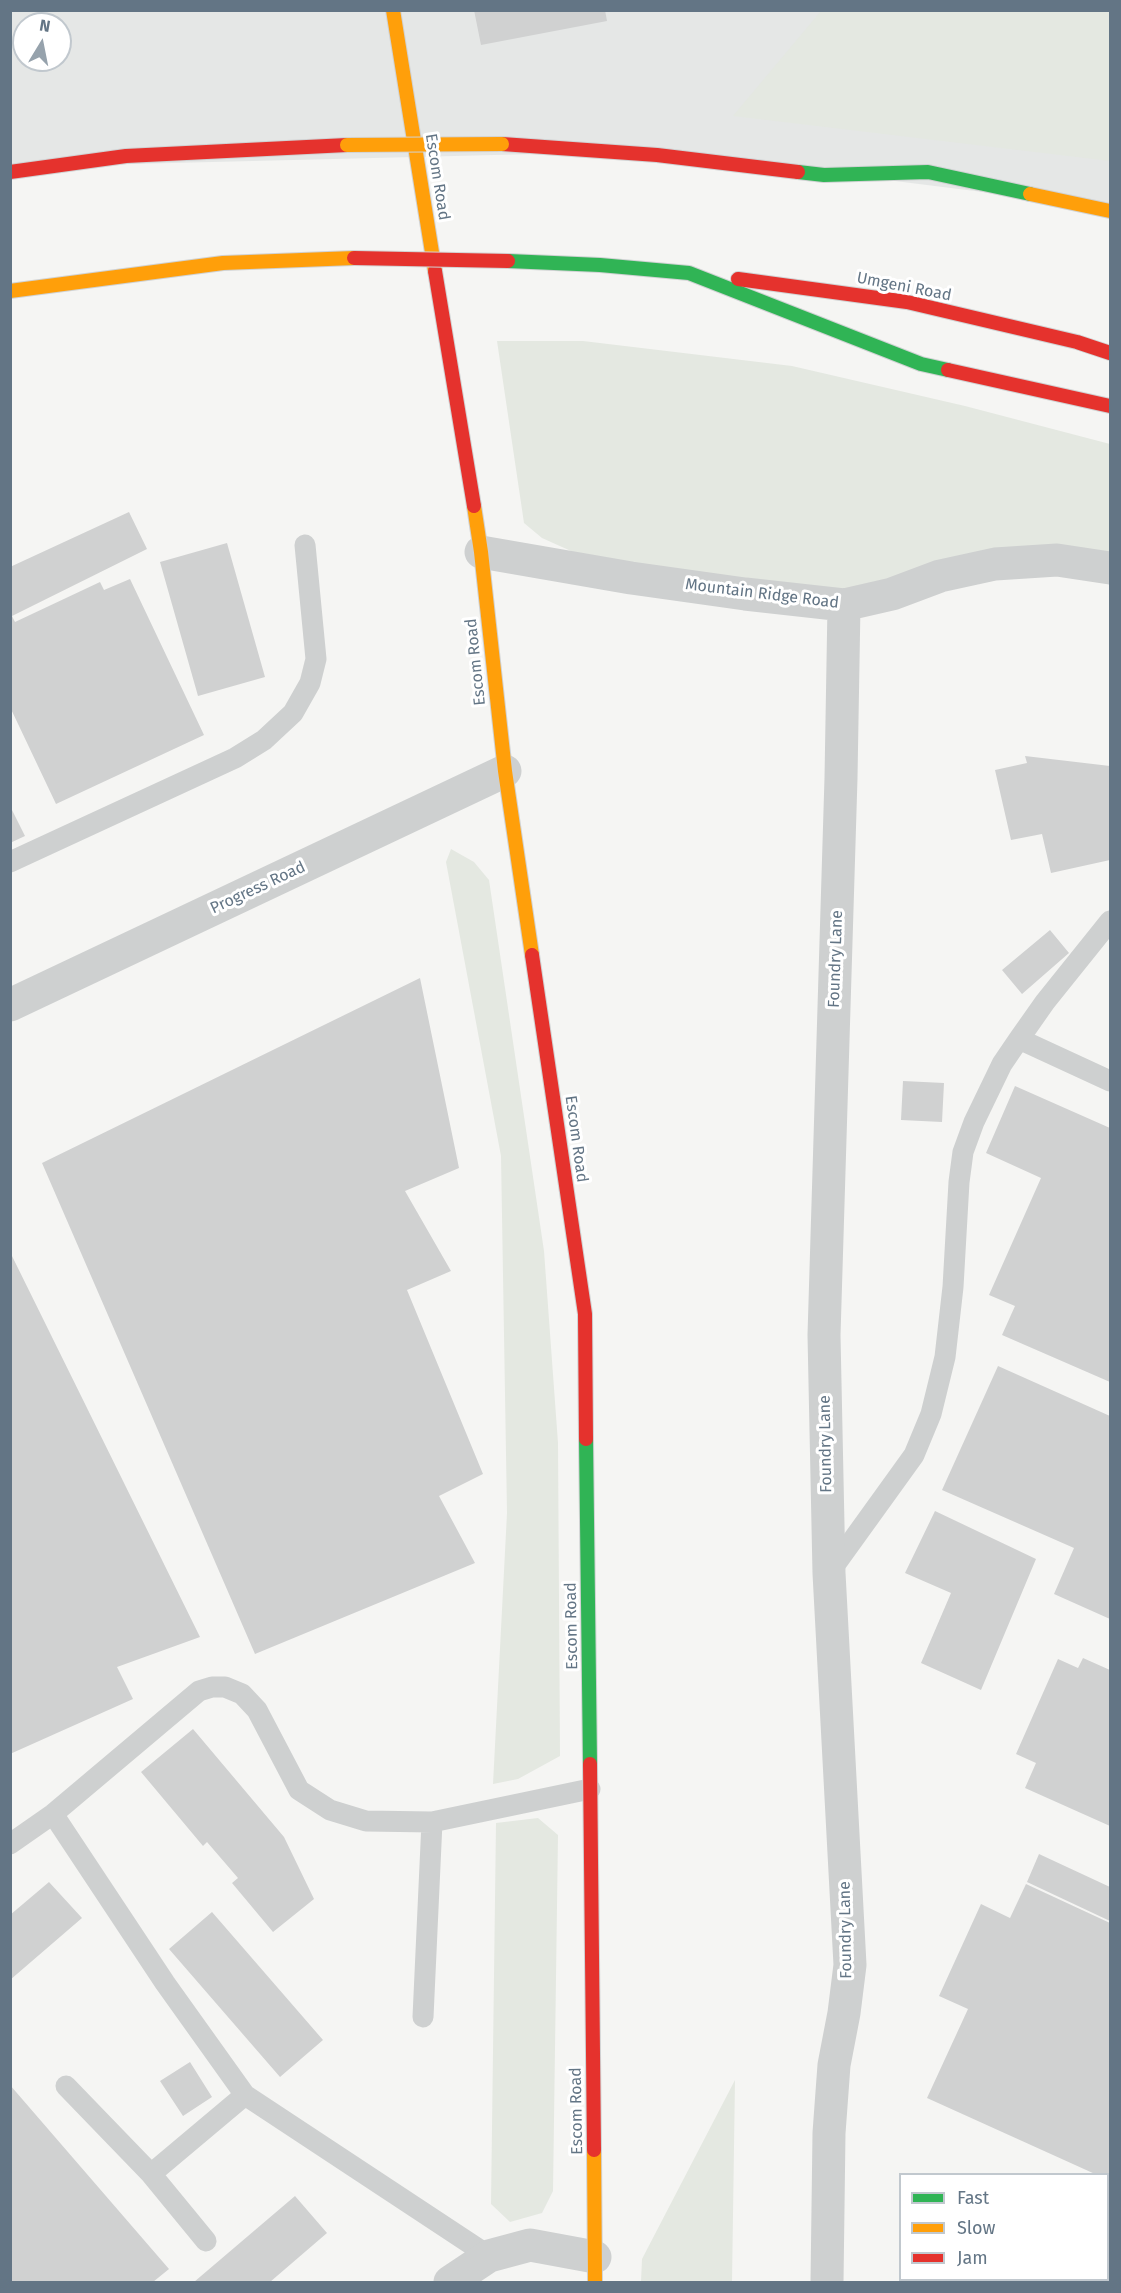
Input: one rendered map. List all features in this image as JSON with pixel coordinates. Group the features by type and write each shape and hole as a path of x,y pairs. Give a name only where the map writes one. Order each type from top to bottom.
{"main road":[{"name":"Escom Road","path":"393,10 481,552 505,771 585,1314 595,2270"},
{"path":"10,172 126,156 347,145 502,144 657,155 824,175 891,187"},
{"path":"824,175 928,172 1110,211"},
{"path":"10,291 223,263 354,258 600,264 689,273 921,364 1110,406"},
{"name":"Umgeni Road","path":"689,273 907,302 1077,342 1110,353"}],"street":[{"name":"Mountain Ridge Road","path":"481,552 631,578 844,605 892,594 940,576 995,564 1057,560 1110,568"},
{"name":"Foundry Lane","path":"827,2283 830,2122 834,2065 850,1965 829,1573 824,1335 841,790 844,605"},
{"name":"Progress Road","path":"10,1005 505,771"},
{"path":"450,2283 489,2256 530,2245 595,2270"}],"lane":[{"path":"10,862 37,852 236,758 264,740 293,713 310,683 316,659 305,545"},
{"path":"829,1573 914,1455 931,1414 945,1357 963,1152 974,1122 1002,1064 1045,1002 1110,921"},
{"path":"1019,1039 1110,1081"},
{"path":"10,1844 53,1814 199,1691 212,1687 225,1687 242,1694 257,1710 299,1790 330,1810 366,1821 432,1822 590,1789"},
{"path":"53,1814 165,1983 245,2095 489,2256"},
{"path":"423,2017 432,1822"},
{"path":"66,2086 151,2174 206,2241"},
{"path":"151,2174 245,2095"}],"shaded area":[{"path":"10,11 1110,11 1110,208 656,151 11,167"},
{"path":"821,11 1110,11 1110,161 733,116"},
{"path":"497,341 583,341 792,366 965,406 1110,444 1110,568 1057,560 892,594 631,578 542,538 524,523"},
{"path":"451,849 474,862 489,880 544,1251 558,1443 560,1756 518,1779 493,1784 507,1513 501,1156 446,862"},
{"path":"538,1818 558,1835 553,2191 542,2213 510,2222 491,2204 496,1823"},
{"path":"735,2080 732,2282 641,2282 642,2259"}],"building":[{"path":"474,10 605,10 607,21 481,45"},
{"path":"129,512 147,549 12,616 15,622 100,582 104,590 130,579 204,735 56,804 10,707 10,567"},
{"path":"227,543 265,677 198,696 160,562"},
{"path":"1025,756 1110,766 1110,860 1051,873 1042,834 1011,840 995,770 1027,763"},
{"path":"10,806 25,836 10,843"},
{"path":"1050,930 1069,953 1022,994 1002,970"},
{"path":"420,978 459,1168 405,1191 451,1271 407,1290 483,1474 439,1496 475,1563 255,1654 42,1163"},
{"path":"903,1081 944,1083 942,1122 901,1120"},
{"path":"1015,1086 1110,1128 1110,1382 1002,1335 1015,1306 989,1295 1041,1178 986,1153"},
{"path":"10,1256 200,1637 117,1667 133,1699 10,1754"},
{"path":"998,1366 1110,1416 1110,1619 1054,1594 1074,1548 942,1490"},
{"path":"935,1511 1036,1559 981,1690 921,1663 951,1593 905,1573"},
{"path":"1083,1658 1110,1670 1110,1826 1025,1788 1036,1763 1016,1754 1058,1659 1078,1668"},
{"path":"193,1729 284,1837 314,1899 273,1932 232,1883 238,1878 207,1842 203,1846 141,1772"},
{"path":"1039,1854 1110,1887 1110,1921 1027,1882"},
{"path":"49,1882 82,1918 10,1980 10,1915"},
{"path":"1026,1884 1110,1923 1110,2182 1109,2173 1093,2173 927,2098 968,2009 939,1996 981,1904 1010,1918"},
{"path":"212,1912 323,2040 280,2077 169,1949"},
{"path":"190,2062 212,2097 183,2116 160,2081"},
{"path":"10,2085 169,2269 153,2282 10,2282"},
{"path":"295,2196 327,2233 270,2282 194,2282"}],"traffic: fast":[{"path":"798,172 824,175 928,172 1030,194"},
{"path":"508,261 600,265 689,273 921,364 948,370"},
{"path":"586,1439 590,1764"}],"traffic: slow":[{"path":"393,10 435,271"},
{"path":"347,145 502,144"},
{"path":"1030,194 1110,211"},
{"path":"10,291 223,263 354,258"},
{"path":"474,506 505,771 532,955"},
{"path":"594,2150 595,2282"}],"traffic: jam":[{"path":"502,144 657,155 798,172"},
{"path":"10,172 126,156 347,145"},
{"path":"354,258 508,261"},
{"path":"435,271 474,506"},
{"path":"738,279 907,302 1077,342 1110,353"},
{"path":"948,370 1110,406"},
{"path":"532,955 585,1314 586,1439"},
{"path":"590,1764 594,2150"}]}
